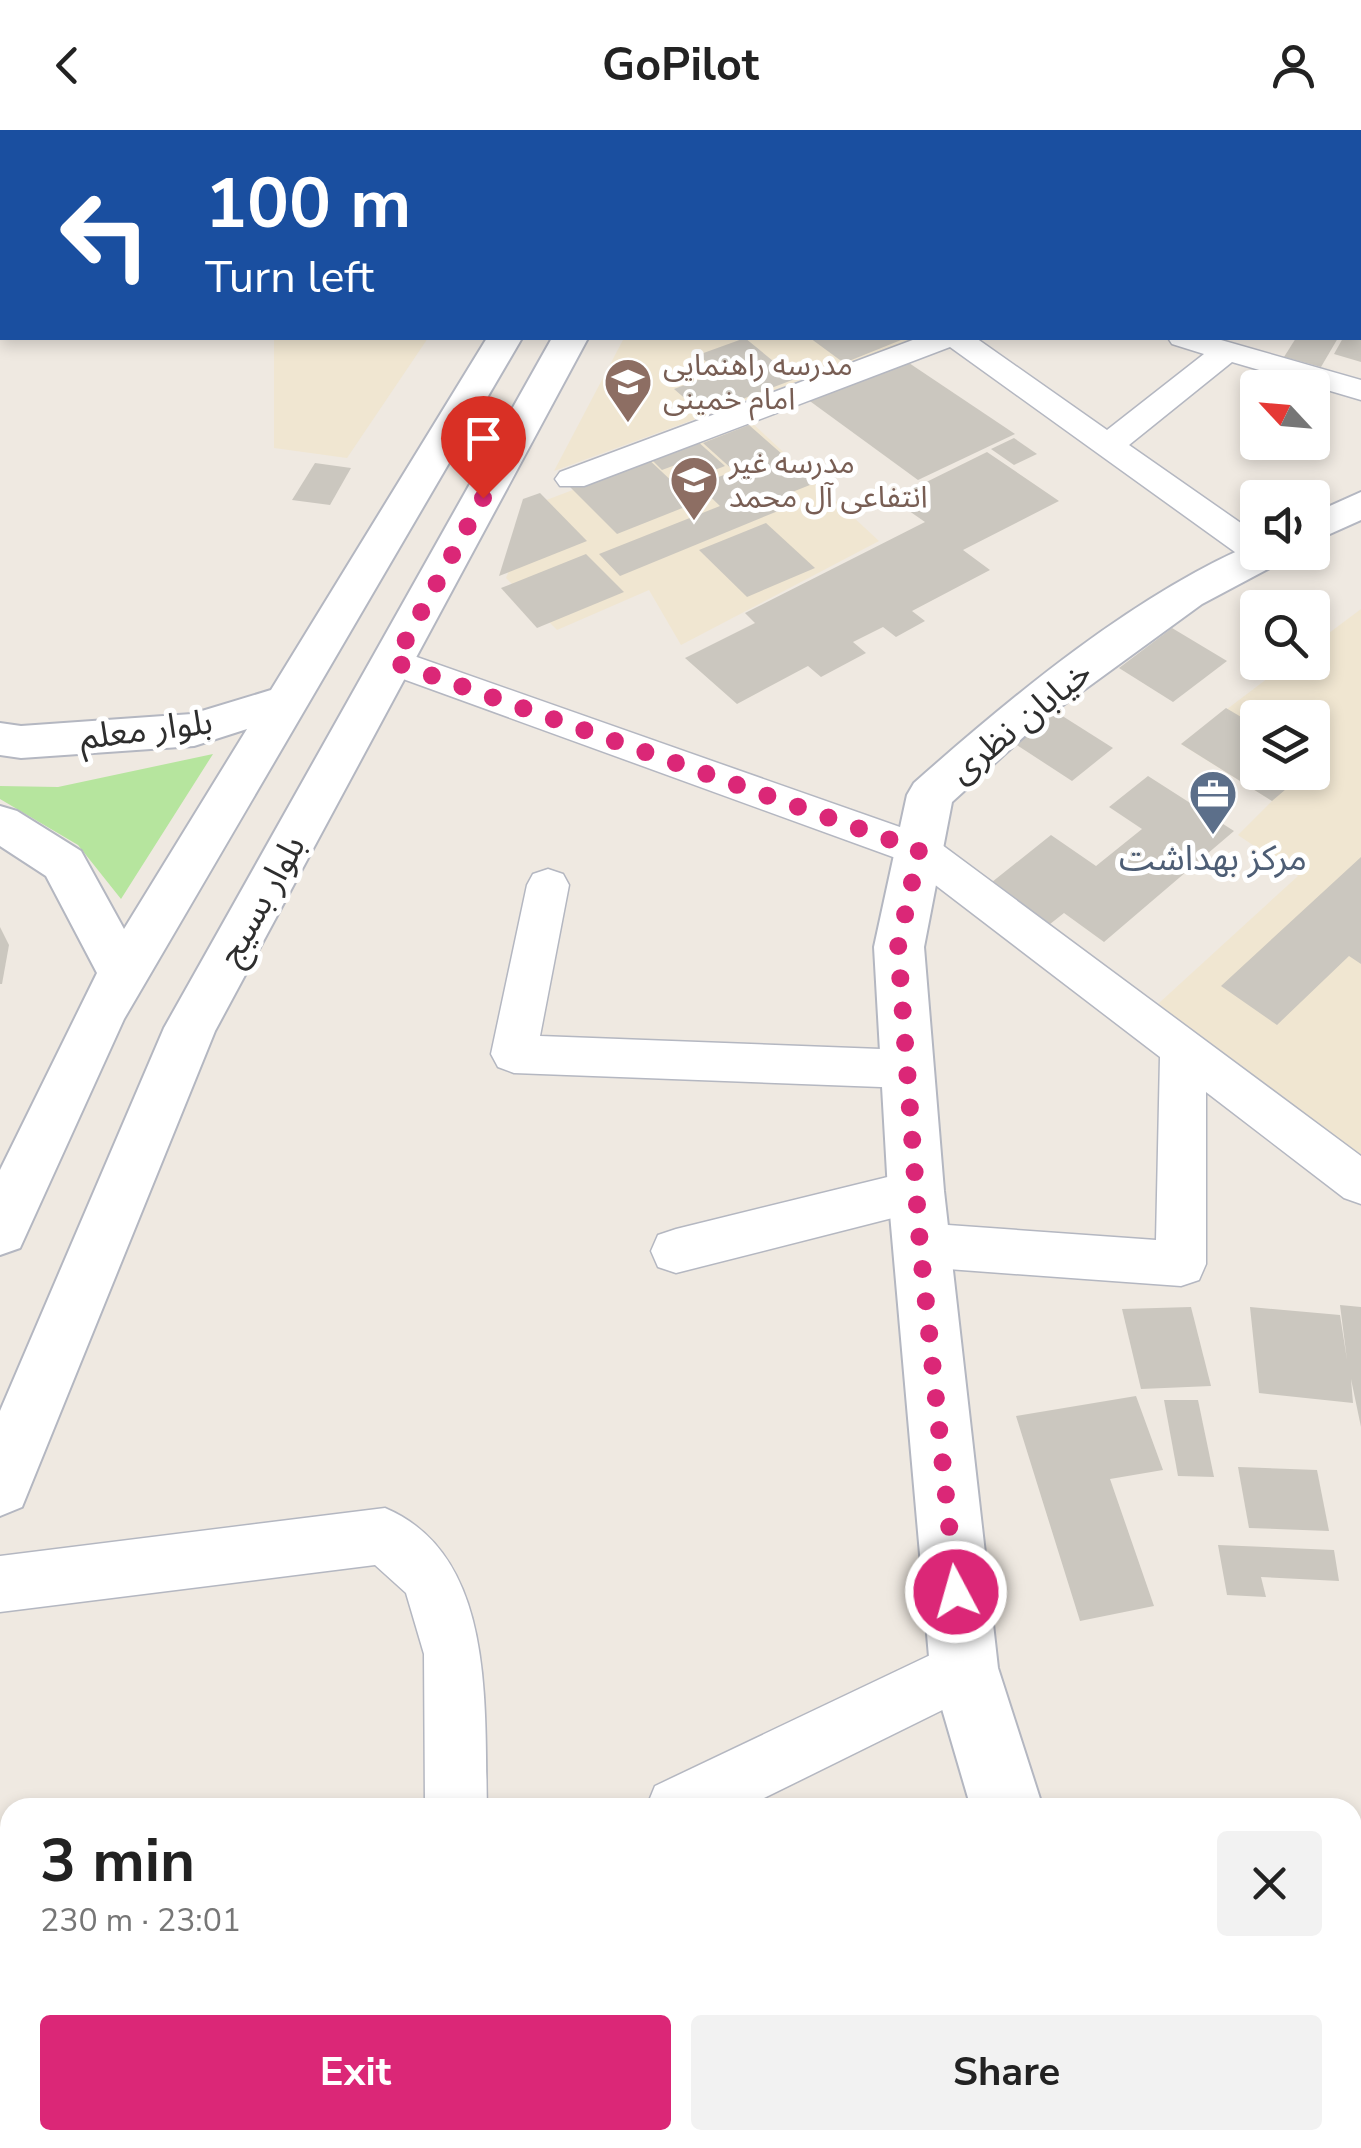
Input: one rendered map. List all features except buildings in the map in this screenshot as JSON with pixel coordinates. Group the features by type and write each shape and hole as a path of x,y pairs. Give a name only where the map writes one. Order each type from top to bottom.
{"main road":[{"path":"0,1230 13,1170 101,1012 503,340"},
{"name":"بلوار بسیج","path":"0,1485 190,1028 569,340"},
{"path":"1330,520 1361,504"},
{"name":"خیابان نظری","path":"1004,1798 964,1668 920,1245 898,947 930,794 1024,711 1187,596 1240,566"},
{"name":"بلوار معلم","path":"0,739 22,742 194,730 289,700"},
{"path":"0,823 64,864 123,974"}],"street":[{"path":"572,479 940,340"},
{"path":"961,340 1240,538"},
{"path":"1190,340 1361,390"},
{"path":"1108,445 1227,351"},
{"path":"394,662 919,850 1361,1183"},
{"path":"548,884 514,1054 908,1068"},
{"path":"920,1245 1182,1264 1183,1048"},
{"path":"676,1251 916,1191"},
{"path":"0,1584 385,1536 429,1576 453,1654 456,1798"},
{"path":"698,1798 964,1668"}],"shaded area":[{"path":"274,340 427,340 347,458 274,448"},
{"name":"مدرسه راهنمایی امام خمینی","path":"623,340 911,340 554,471"},
{"name":"مدرسه غیر انتفاعی آل محمد","path":"751,422 879,541 681,645 649,590 557,630 506,578 536,504"},
{"path":"1361,609 1361,1172 1147,1014 1298,876 1238,835 1272,801 1254,790 1330,790 1330,700 1240,700 1240,781 1181,744 1266,680 1330,680 1330,632"}],"green space":[{"path":"213,754 121,899 78,845 0,799 0,786 58,787"}],"place":[{"name":"مدرسه راهنمایی امام خمینی","path":"628,424"},
{"name":"مدرسه غیر انتفاعی آل محمد","path":"694,522"},
{"name":"مرکز بهداشت","path":"1213,836"}],"route":[{"path":"483,498 394,662 919,850 898,947 920,1245 956,1592"}]}
